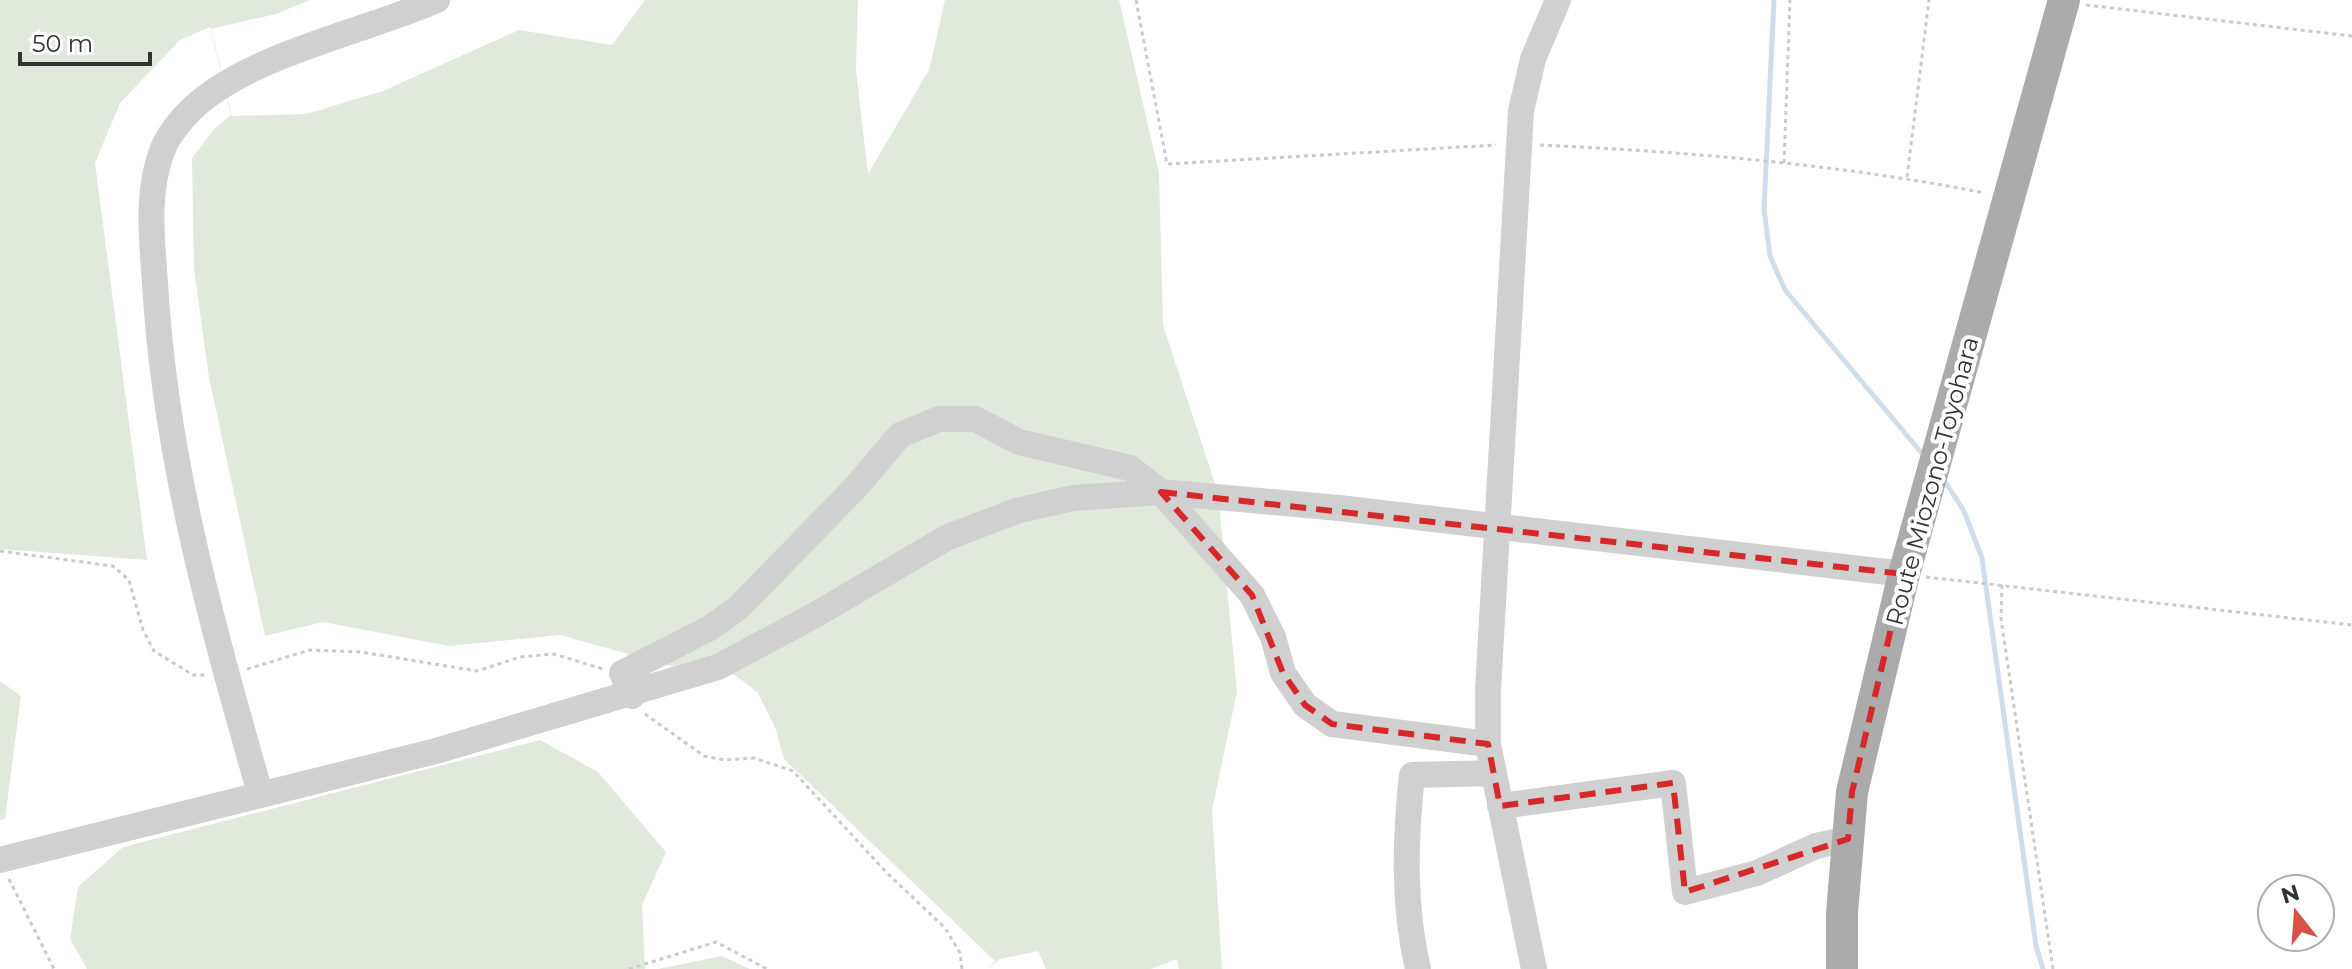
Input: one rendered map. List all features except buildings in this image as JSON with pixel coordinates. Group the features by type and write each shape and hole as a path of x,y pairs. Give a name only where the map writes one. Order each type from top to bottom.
{"main road":[{"name":"Route Miozono-Toyohara","path":"1842,969 1842,913 1852,792 1904,574 2063,1"}],"street":[{"path":"260,793 184,507 169,432 151,220 162,149 184,117 214,89 292,53 437,0"},
{"path":"1534,969 1488,744 1519,144 1525,86 1543,31 1558,0"},
{"path":"627,684 738,608 856,487 900,435 939,419 975,419 1019,442 1130,468 1161,492 1252,595 1273,637 1283,673 1305,705 1332,724 1488,744"},
{"path":"3,868 260,793 436,751 627,684 718,667 948,537 1016,511 1073,498 1161,492 1499,525 1904,574"},
{"path":"1418,969 1412,944 1405,841 1412,775 1494,773"},
{"path":"1500,806 1673,783 1685,892 1757,873 1816,846 1848,839"}],"path":[{"path":"1136,0 1167,164 1519,144 1648,150 1784,163 1907,177 2010,197"},
{"path":"1784,163 1790,0"},
{"path":"1907,177 1929,0"},
{"path":"2063,1 2352,36"},
{"path":"0,551 113,566 129,580 143,630 154,651 193,675 227,675 310,650 361,652 477,671 520,657 554,654 592,667 627,684 647,715 704,756 724,760 754,758 793,771 886,872 945,928 960,953 962,969"},
{"path":"1904,574 2352,625"},
{"path":"2000,585 2001,619 2053,969"},
{"path":"3,868 54,969"},
{"path":"629,969 716,942 767,969"}],"highlighted area":[{"path":"1161,492 1904,574 1852,792 1848,839 1685,892 1673,783 1500,806 1488,744 1332,724 1305,705 1283,673 1252,595"}],"shaded area":[{"path":"0,0 310,0 276,14 211,29 232,116 306,114 383,91 519,30 612,45 645,0 858,0 856,70 868,174 929,70 945,0 1119,0 1159,173 1163,325 1218,493 1237,692 1212,810 1222,969 1179,969 1177,959 1151,969 1046,969 1038,951 1000,959 987,969 995,961 784,759 775,727 758,693 735,675 689,671 560,635 449,646 323,622 265,636 209,378 194,269 192,158 215,128 231,115 210,27 180,40 120,103 95,163 147,560 0,549"},
{"path":"0,681 21,696 5,819 0,820"},
{"path":"540,740 598,772 666,852 642,905 645,969 87,969 70,939 78,887 123,847"},
{"path":"722,956 750,969 658,969"}],"waterway":[{"path":"1774,0 1764,209 1770,256 1785,290 1925,457"},
{"path":"1942,477 1964,511 1982,558 2036,946 2043,969"}]}
